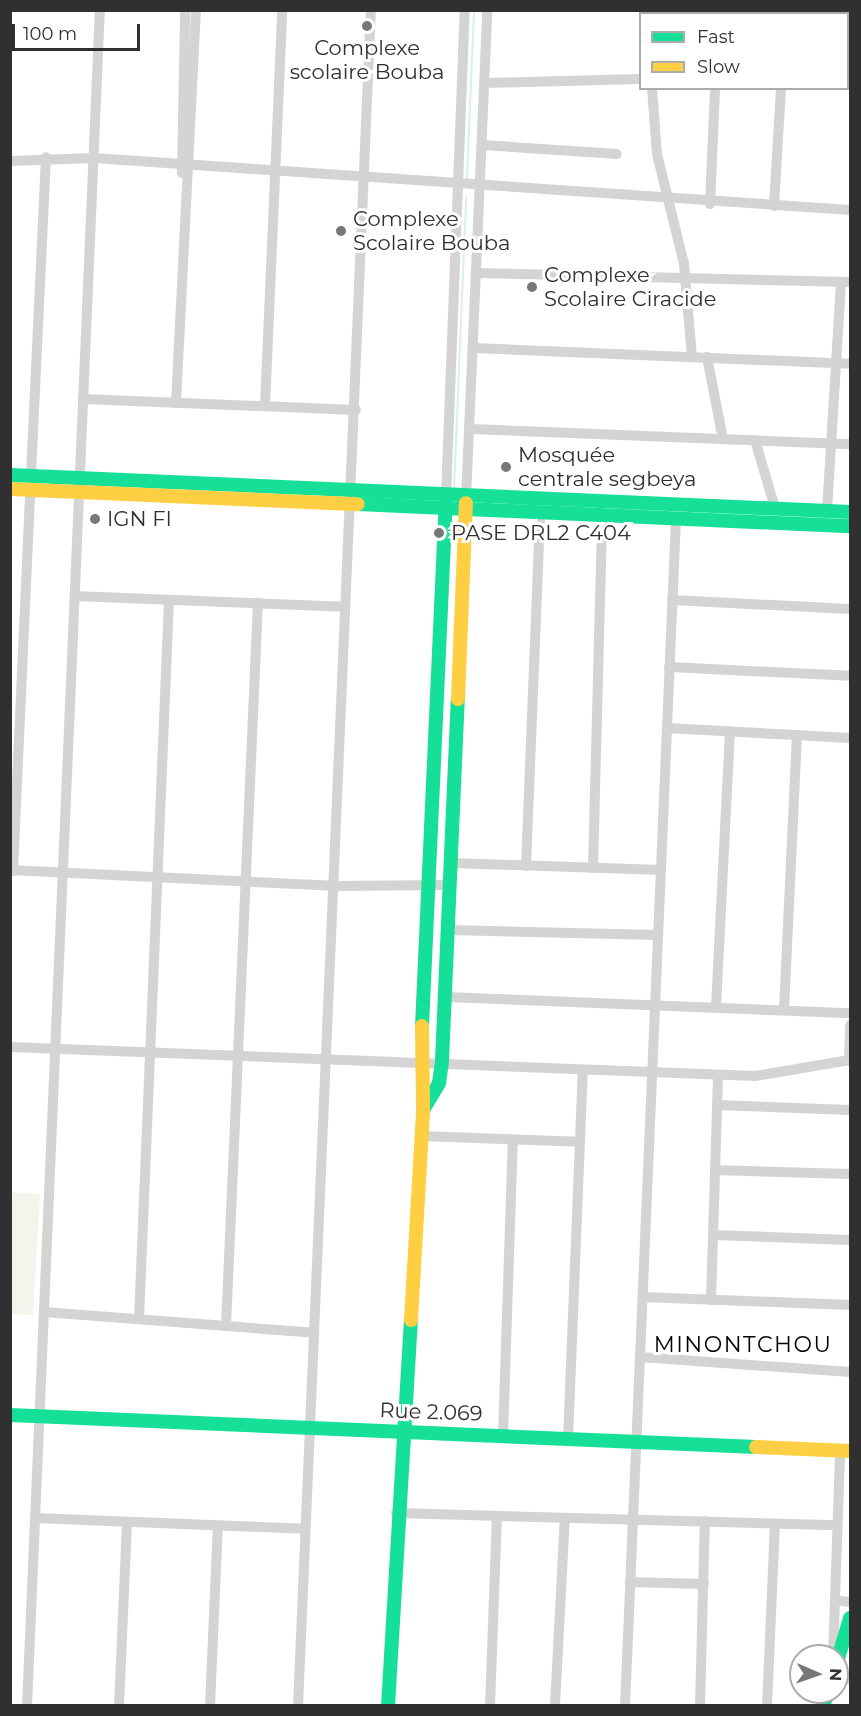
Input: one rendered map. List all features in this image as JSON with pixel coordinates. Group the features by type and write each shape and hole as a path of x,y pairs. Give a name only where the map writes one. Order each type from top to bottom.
{"street":[{"path":"27,1706 75,596 83,493 83,399 100,10"},
{"path":"176,403 189,190 185,168 185,10"},
{"path":"185,168 196,10"},
{"path":"265,406 282,10"},
{"path":"298,1706 344,607 356,410 371,10"},
{"path":"388,1706 400,1432 423,1110 420,1060 431,883 465,10"},
{"path":"423,1110 439,1083 447,997 466,505 482,183 487,10"},
{"path":"485,83 639,79"},
{"path":"652,90 666,194 685,275 692,357"},
{"path":"710,204 715,90"},
{"path":"774,206 781,90"},
{"path":"482,145 617,154"},
{"path":"46,157 12,871 333,886 431,883 451,885"},
{"path":"10,161 46,157 94,158 185,168 666,194 710,204 850,210"},
{"path":"477,273 685,275 846,282 837,364 827,511"},
{"path":"474,348 850,364"},
{"path":"707,357 723,439"},
{"path":"83,399 356,410"},
{"path":"471,429 850,444"},
{"path":"755,440 775,508"},
{"path":"10,475 30,482 83,493 351,507 446,504 602,515 850,526"},
{"path":"10,489 30,482 83,477 352,491 446,504"},
{"path":"466,505 775,508 850,512"},
{"path":"526,866 540,511"},
{"path":"592,868 602,515"},
{"path":"625,1706 676,518"},
{"path":"75,596 344,607"},
{"path":"139,1319 148,1053 158,878 169,600"},
{"path":"672,600 850,609"},
{"path":"226,1326 240,1056 258,603"},
{"path":"669,667 850,675"},
{"path":"667,728 850,738"},
{"path":"716,1007 730,731"},
{"path":"783,1010 797,735"},
{"path":"452,863 661,870"},
{"path":"450,930 658,935"},
{"path":"447,997 850,1013"},
{"path":"10,1047 326,1060 420,1060 652,1073 770,1075 850,1060 850,1025"},
{"path":"568,1439 583,1070"},
{"path":"711,1300 718,1075"},
{"path":"717,1105 850,1110"},
{"path":"420,1136 580,1142"},
{"path":"503,1436 513,1140"},
{"path":"715,1170 850,1174"},
{"path":"713,1235 850,1240"},
{"path":"643,1297 850,1305"},
{"path":"44,1312 314,1333"},
{"path":"640,1357 850,1372"},
{"name":"Rue 2.069","path":"10,1414 845,1451"},
{"path":"833,1644 837,1525 845,1451"},
{"path":"396,1513 837,1525"},
{"path":"490,1706 497,1516"},
{"path":"35,1518 305,1529"},
{"path":"555,1706 565,1518"},
{"path":"700,1706 705,1521"},
{"path":"119,1706 126,1522"},
{"path":"767,1706 775,1523"},
{"path":"210,1706 218,1526"},
{"path":"630,1582 704,1584"},
{"path":"835,1600 850,1602"},
{"path":"842,1644 850,1618"}],"shaded area":[{"path":"10,1192 40,1194 33,1315 11,1314"}],"waterway":[{"path":"467,178 474,13"},
{"path":"454,489 466,197"}],"traffic: fast":[{"path":"10,475 850,512"},
{"path":"422,1026 446,497"},
{"path":"358,504 850,526"},
{"path":"423,1110 439,1083 442,1061 458,699"},
{"path":"388,1706 411,1320"},
{"path":"10,1415 756,1447"},
{"path":"842,1644 850,1618"}],"traffic: slow":[{"path":"10,489 358,504"},
{"path":"458,699 466,503"},
{"path":"411,1320 423,1110 422,1026"},
{"path":"756,1447 850,1451"}],"place":[{"name":"Complexe scolaire Bouba","path":"367,26"},
{"name":"Complexe Scolaire Bouba","path":"341,231"},
{"name":"Complexe Scolaire Ciracide","path":"532,287"},
{"name":"Mosquée centrale segbeya","path":"506,467"},
{"name":"IGN FI","path":"95,519"},
{"name":"PASE DRL2 C404","path":"439,533"}],"district":[{"name":"MINONTCHOU","path":"743,1345"}]}
